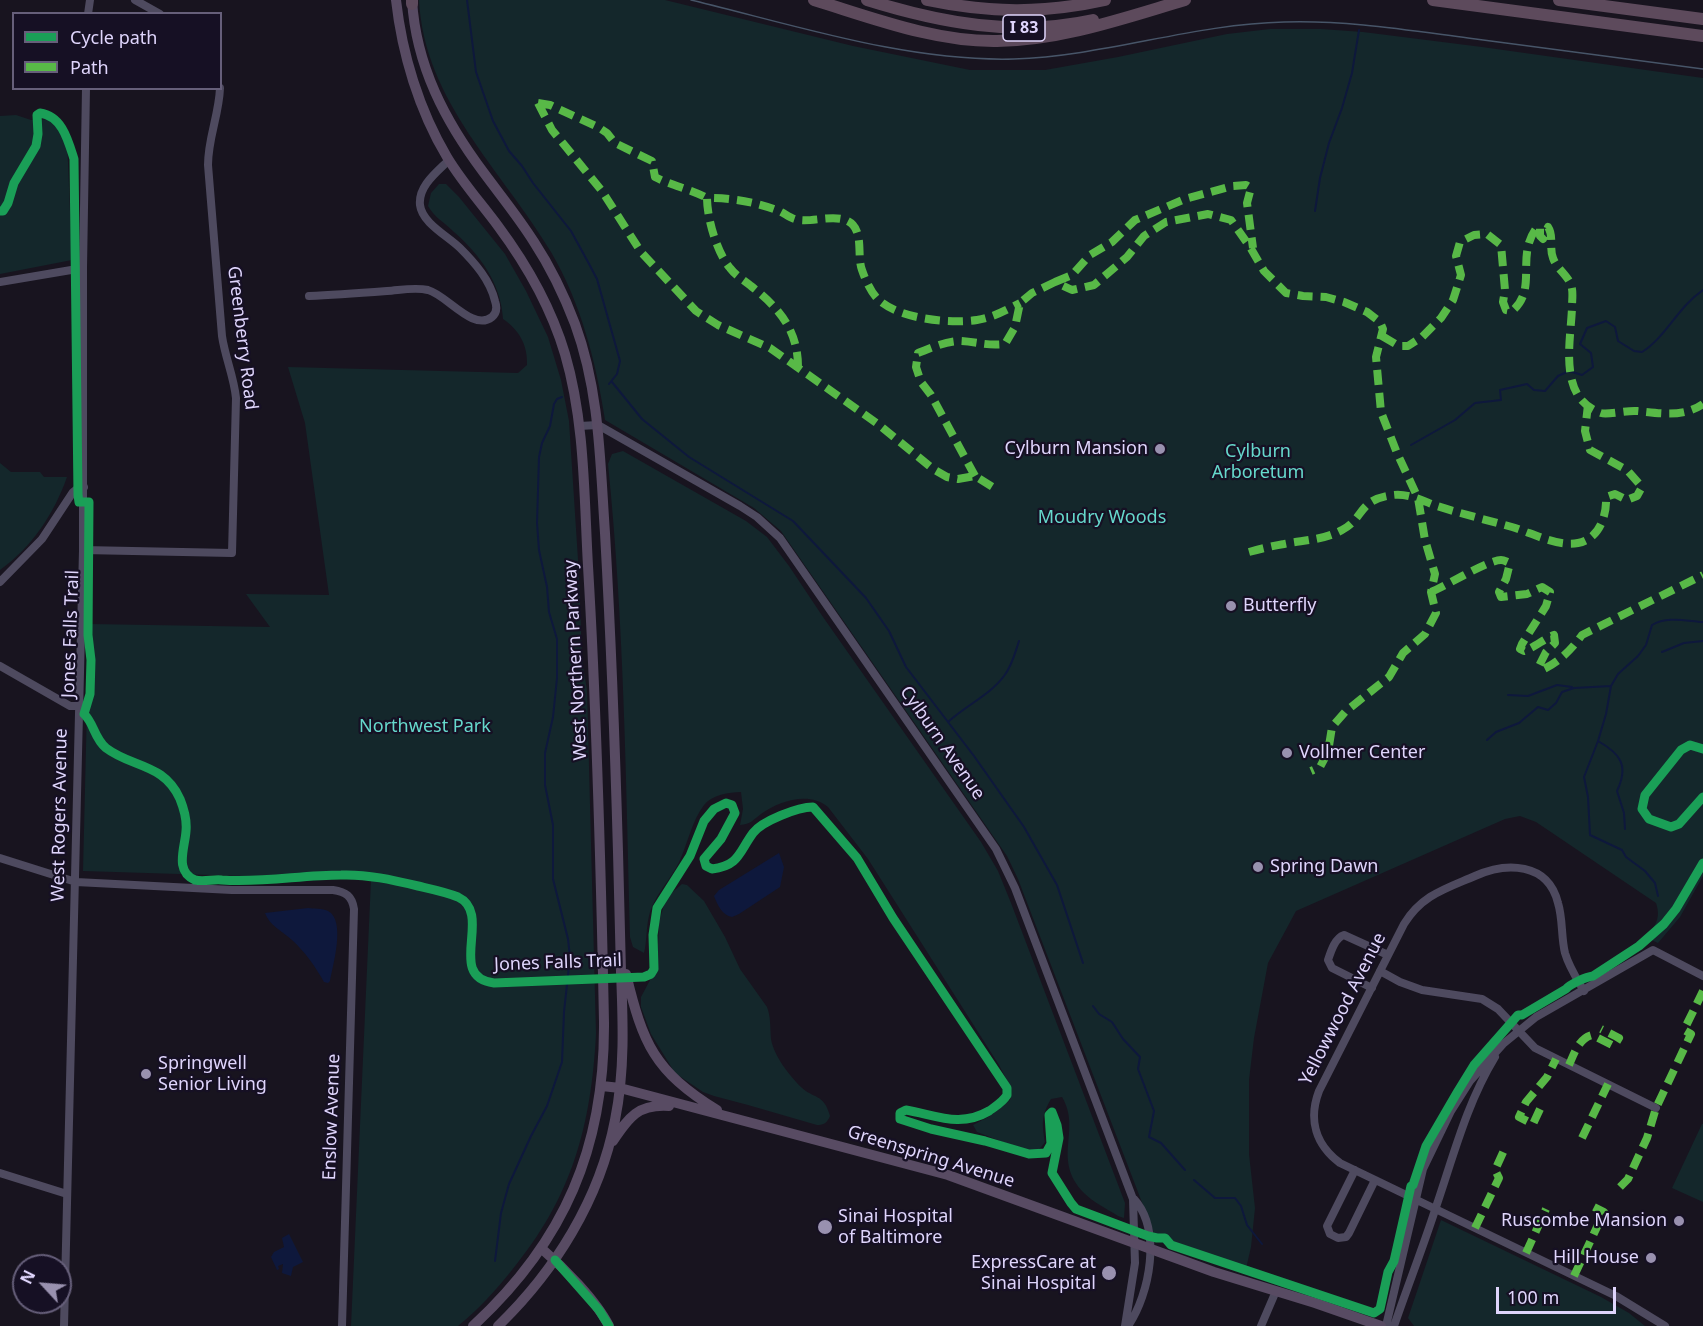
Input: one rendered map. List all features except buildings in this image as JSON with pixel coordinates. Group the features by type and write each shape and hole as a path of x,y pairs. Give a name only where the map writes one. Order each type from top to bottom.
{"highway":[{"path":"814,0 913,29 968,39 995,41 1024,40 1088,29 1183,0"},
{"name":"I 83","path":"867,0 924,17 997,28 1054,26 1183,0"},
{"name":"I 83","path":"927,0 972,8 1026,12 1052,10 1105,0"},
{"path":"1433,0 1703,36"},
{"path":"1559,0 1703,19"}],"main road":[{"name":"West Northern Parkway","path":"395,0 404,47 429,122 449,160 511,245 540,292 565,352 572,378 579,426 596,705 604,1022 602,1086 591,1144 580,1174 556,1225 501,1299 473,1326"},
{"name":"West Northern Parkway","path":"412,1 414,31 422,59 446,116 478,165 533,240 558,283 583,349 590,374 598,425 613,676 623,1030 620,1088 608,1149 586,1206 555,1260 535,1287 498,1326"},
{"path":"621,953 639,1025 656,1057 667,1072 686,1089 728,1116"},
{"name":"Greenspring Avenue","path":"602,1086 620,1088 948,1175 1150,1249 1381,1326"},
{"path":"608,1149 625,1123 638,1112 658,1105 692,1107"},
{"path":"541,1248 555,1260 599,1310 609,1326"}],"street":[{"path":"135,0 156,12"},
{"name":"West Rogers Avenue","path":"64,1326 83,550 82,268 86,90"},
{"name":"Greenberry Road","path":"83,550 232,553 236,398 222,336 208,165 208,151 220,90"},
{"path":"309,296 418,288 435,292 475,320 488,320 493,316 497,311 497,305 488,282 461,249 426,218 420,204 427,182 449,160"},
{"path":"0,282 82,268"},
{"path":"579,426 598,425"},
{"name":"Cylburn Avenue","path":"598,425 740,506 780,538 1005,865 1134,1199 1144,1213 1150,1249 1150,1266 1134,1318 1127,1326"},
{"path":"0,582 42,539 73,492 84,487"},
{"path":"0,666 70,706 79,706"},
{"path":"0,858 76,882"},
{"name":"Yellowwood Avenue","path":"1584,991 1566,956 1559,905 1552,888 1540,876 1515,866 1494,868 1423,900 1410,914 1319,1091 1314,1111 1316,1131 1324,1149 1340,1163 1616,1296 1665,1326"},
{"name":"Enslow Avenue","path":"76,882 232,890 333,890 346,893 350,897 354,909 342,1326"},
{"path":"1372,988 1330,966 1328,960 1333,948 1344,935 1388,955"},
{"path":"1386,1326 1415,1199 1427,1159 1450,1111 1470,1080 1503,1044 1536,1017 1653,950 1703,975"},
{"path":"1380,971 1422,990 1482,999 1498,1009 1541,1051 1656,1108"},
{"path":"1394,1326 1472,1102 1503,1044"},
{"path":"1355,1170 1327,1226 1330,1234 1338,1238 1346,1237 1375,1180"},
{"path":"0,1173 67,1194"},
{"name":"Cylburn Avenue","path":"1127,1326 1135,1263 1134,1199"},
{"path":"1261,1326 1276,1291"}],"green space":[{"name":"Cylburn Arboretum","path":"419,0 665,0 853,46 970,70 1045,70 1227,34 1270,29 1321,29 1482,47 1703,78 1703,876 1680,917 1658,943 1645,937 1657,921 1656,903 1536,822 1520,816 1505,819 1296,911 1268,963 1254,1038 1249,1080 1249,1154 1255,1208 1251,1247 1245,1273 1175,1250 1156,1239 1018,879 1007,856 781,531 754,508 605,420 586,333 562,271 531,222 468,133 450,102 435,70 424,36"},
{"path":"16,115 31,120 55,119 67,139 72,260 0,274 0,116"},
{"name":"Northwest Park","path":"439,184 446,184 459,197 505,254 526,291 548,337 561,380 569,421 582,660 587,690 596,1034 589,1100 575,1160 550,1215 533,1243 512,1270 486,1300 458,1326 351,1326 371,880 83,871 89,624 270,627 246,594 329,595 305,423 288,367 518,373 527,365 524,345 514,328 503,319 498,293 487,271 472,250 428,206 431,193"},
{"path":"623,451 746,521 767,537 981,842 998,871 1011,903 1125,1203 1124,1218 1084,1193 1074,1180 1069,1168 1069,1121 1062,1097 1051,1099 1045,1110 1043,1130 1045,1142 1037,1150 1021,1148 977,1132 973,1125 990,1116 1010,1100 1011,1088 999,1065 868,859 828,807 820,802 803,799 785,802 768,809 749,823 740,825 743,809 741,792 721,795 707,802 696,818 676,867 651,908 644,953 633,947 630,937 626,759 618,582 608,464 612,454"},
{"path":"0,463 11,472 40,472 44,477 67,477 56,504 41,529 12,561 0,570"},
{"path":"682,884 687,885 704,901 740,969 767,1007 771,1039 787,1071 805,1091 825,1103 830,1116 822,1125 703,1092 675,1073 651,1034 641,1007 641,997 657,967 659,922 664,905 669,895"},
{"path":"1703,1124 1703,1202 1672,1188"},
{"path":"1441,1220 1601,1297 1629,1313 1645,1326 1414,1326 1408,1318"}],"water":[{"path":"779,853 784,867 780,887 739,914 732,917 723,912 714,896 719,890"},
{"path":"308,908 328,911 336,923 337,943 328,983 324,982 301,949 273,925 265,913"},
{"path":"289,1234 303,1262 293,1267 291,1276 282,1273 283,1264 278,1266 277,1270 271,1257 274,1252 284,1247 282,1238"}],"waterway":[{"path":"467,0 476,72 493,121 509,151 571,231 597,279 620,361 617,374 609,384"},
{"path":"1315,211 1329,143 1352,73 1359,30"},
{"path":"1411,445 1455,420 1475,403 1501,400 1500,390 1527,384 1534,390 1545,391 1558,376 1569,371 1582,375 1593,367 1591,353 1580,344 1587,328 1606,321 1615,327 1618,341 1634,351 1642,352 1658,339 1686,305 1703,290"},
{"path":"612,382 642,419 689,457 793,521 866,598 889,631 906,667 974,756 1024,827 1057,885 1083,963"},
{"path":"495,1261 501,1213 509,1184 547,1106 562,1062 564,1012 570,957 568,939 553,879 553,825 545,785 545,753 553,717 557,678 557,639 549,612 537,523 539,457 542,443 550,426 554,404 562,397"},
{"path":"1658,896 1655,883 1645,871 1626,857 1622,850 1590,835 1588,797 1584,777 1598,741 1611,686 1618,674 1638,656 1646,645 1652,625 1670,620 1703,622"},
{"path":"948,722 998,683 1009,668 1019,641"},
{"path":"1662,652 1684,643 1703,641"},
{"path":"1508,695 1528,696 1557,685 1572,687"},
{"path":"1487,740 1496,732 1519,723 1538,707 1548,710 1556,703 1562,692 1574,688 1611,686"},
{"path":"1598,741 1612,751 1621,762 1621,782 1617,791 1624,813 1625,829"},
{"path":"1093,1006 1099,1014 1112,1022 1123,1039 1140,1057 1138,1069 1154,1111 1149,1137 1161,1143 1185,1170"},
{"path":"1194,1180 1215,1198 1235,1198 1241,1206 1247,1225 1262,1244"}],"tram line":[{"path":"691,0 851,40 933,55 974,58 1048,57 1216,28 1307,22 1399,29 1703,69"}],"marked path":[{"path":"538,103 552,130 602,191 641,252 696,311 718,325 770,348 878,424 933,469 947,477 958,479 975,476 996,489"},
{"path":"538,103 550,105 598,127 615,143 652,161 655,177 707,198"},
{"path":"1055,282 1072,275 1090,255 1112,242 1135,220 1185,199 1232,186 1246,185 1251,188 1247,203 1253,248"},
{"path":"798,367 795,342 785,321 761,294 737,276 725,262 711,225 707,198 753,203 779,211 797,220 835,218 848,221 858,235 861,265 872,291 880,301 900,312 926,319 966,321 988,317 1020,303"},
{"path":"975,476 931,395 921,382 916,367 918,353 955,341 1005,344 1015,327 1020,303 1032,293 1055,282 1072,290 1094,285 1127,257 1144,236 1166,222 1208,214 1231,220 1264,271 1286,293 1326,297 1344,302 1367,312 1380,322 1383,329 1376,357 1381,412 1418,498 1425,540 1435,574 1431,592 1436,613 1425,634 1403,653 1389,677 1346,711 1332,727 1328,752 1320,767 1311,771"},
{"path":"1382,336 1399,346 1408,346 1422,337 1441,318 1453,300 1461,275 1456,256 1460,242 1474,235 1487,234 1501,245 1505,290 1503,302 1506,310 1512,311 1524,293 1526,260 1531,237 1538,226 1543,239 1548,227 1551,234 1553,258 1571,284 1570,367 1572,382 1578,395 1587,406 1601,413 1633,411 1671,414 1687,411 1703,404"},
{"path":"1249,552 1321,538 1335,533 1355,520 1374,500 1393,495 1410,496 1553,541 1570,544 1585,541 1600,526 1605,512 1606,497 1615,494 1627,500 1637,496 1642,487 1627,470 1590,450 1585,431 1588,405"},
{"path":"1431,592 1495,561 1502,560 1510,563 1506,579 1499,592 1501,597 1527,594 1542,587 1550,592 1546,606 1520,649 1524,651 1554,635 1555,643 1546,652 1539,666 1544,669 1565,655 1582,635 1703,575"},
{"path":"1620,1187 1628,1179 1647,1138 1656,1108 1691,1034 1684,1030 1703,991"},
{"path":"1569,1065 1578,1047 1587,1037 1592,1035 1614,1046 1619,1038 1601,1029"},
{"path":"1540,1109 1533,1124 1519,1117 1526,1102 1547,1077 1556,1059"},
{"path":"1582,1138 1608,1084"},
{"path":"1475,1228 1499,1178 1495,1170 1506,1146"},
{"path":"1574,1276 1604,1212 1594,1207"},
{"path":"1526,1253 1546,1209"}],"cycle path":[{"name":"Jones Falls Trail","path":"0,211 3,211 8,203 14,183 36,146 37,115 40,113 48,115 63,130 74,159 78,495 79,502 89,502 88,635 91,660 90,694 84,714 106,748 156,772 173,787 180,799 186,819 183,865 185,871 195,880 237,881 351,875 399,882 453,895 468,905 472,917 471,958 473,969 480,978 494,983 644,977 651,974 654,969 653,935 657,908 690,856 704,821 714,809 726,803 732,805 735,813 721,839 704,859 706,866 712,869 728,865 733,861 753,833 764,824 790,812 813,807 857,858 893,918 1007,1088 1007,1095 1001,1102 989,1111 968,1119 948,1119 906,1110 900,1113 900,1119 1029,1154 1046,1153 1051,1144 1049,1115 1052,1112 1059,1138 1052,1173 1076,1209 1148,1236 1165,1238 1171,1245 1374,1313 1380,1309 1388,1272 1394,1261 1411,1186 1426,1146 1474,1065 1518,1015 1522,1015 1574,983 1593,976 1639,946 1664,924 1676,909 1703,863"},
{"path":"1703,749 1690,745 1681,750 1645,795 1642,809 1649,819 1671,827 1679,824 1703,797"},
{"path":"555,1260 599,1310 609,1326"}],"place":[{"name":"Cylburn Mansion","path":"1160,449"},
{"name":"Butterfly","path":"1231,606"},
{"name":"Vollmer Center","path":"1287,753"},
{"name":"Spring Dawn","path":"1258,867"},
{"name":"Springwell Senior Living","path":"146,1074"},
{"name":"Ruscombe Mansion","path":"1679,1221"},
{"name":"Sinai Hospital of Baltimore","path":"825,1227"},
{"name":"Hill House","path":"1651,1258"},
{"name":"ExpressCare at Sinai Hospital","path":"1109,1273"}],"park label":[{"name":"Moudry Woods","path":"1102,518"}]}
